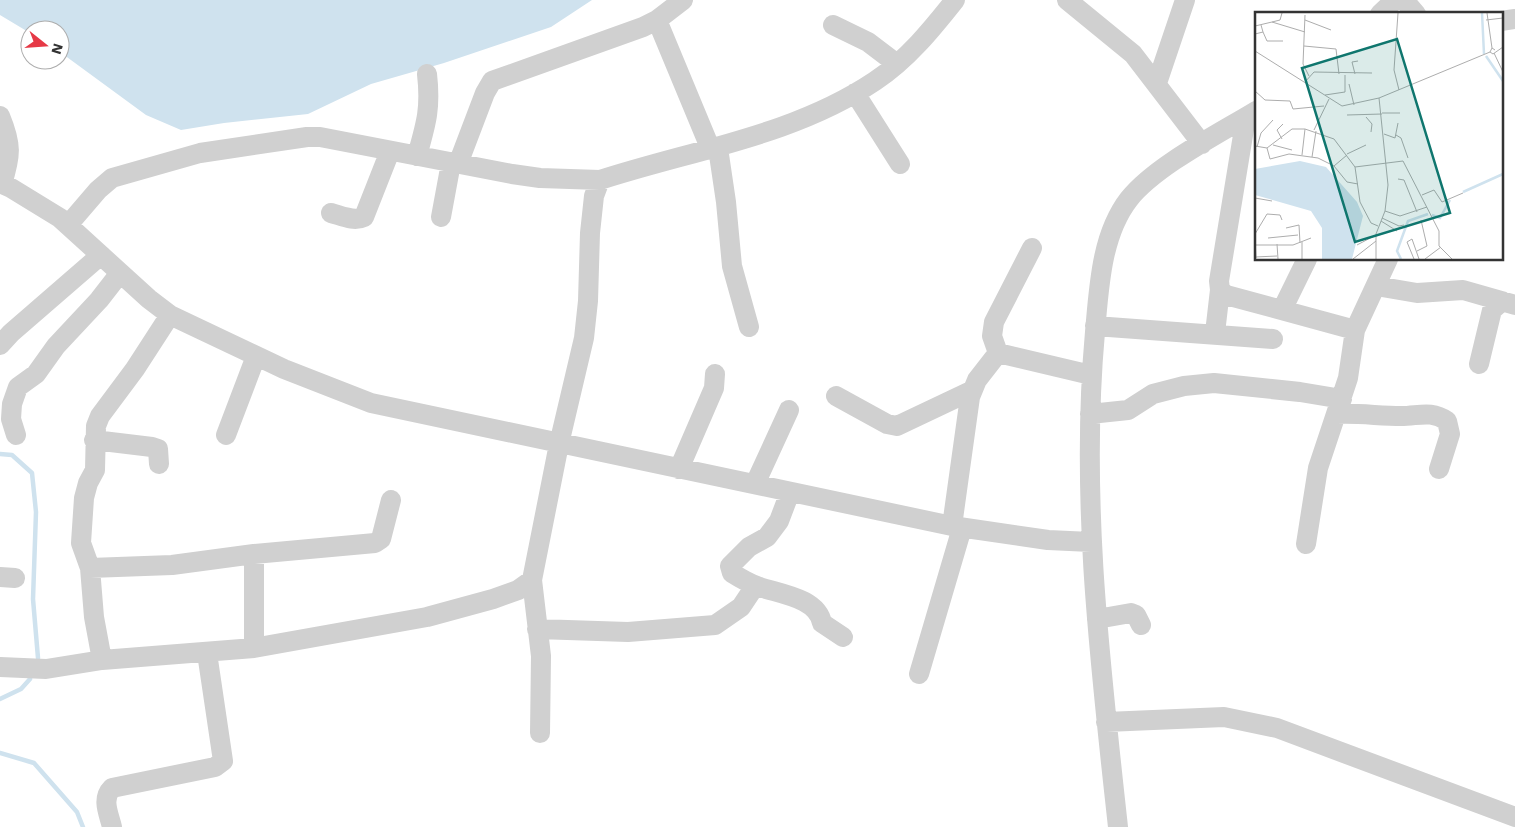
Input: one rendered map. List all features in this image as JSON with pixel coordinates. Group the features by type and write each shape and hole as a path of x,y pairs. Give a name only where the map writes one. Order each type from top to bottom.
{"street":[{"path":"441,217 455,164 485,93 492,82 643,27 657,20 683,0"},
{"path":"68,225 98,190 112,178 200,153 307,136 540,178 600,180 655,162 714,149 769,131 856,94 897,64 921,41 955,0"},
{"path":"1067,0 1133,54 1202,144"},
{"path":"1157,83 1185,0"},
{"path":"1382,12 1395,0"},
{"path":"1404,0 1414,12"},
{"path":"1502,21 1515,19"},
{"path":"657,20 714,149 726,202 732,266 749,327"},
{"path":"833,25 868,42 897,64"},
{"path":"417,156 428,118 430,101 427,74"},
{"path":"856,94 900,164"},
{"path":"1118,827 1106,722 1091,542 1091,375 1095,326 1106,254 1114,226 1128,200 1157,174 1251,114"},
{"path":"1215,333 1220,290 1219,281 1251,114"},
{"path":"0,116 9,138 11,149 1,184 60,218 120,273 170,315 256,356 371,404 957,527 1048,540 1091,542"},
{"path":"331,213 350,218 359,219 364,217 390,151"},
{"path":"540,733 541,656 532,580 558,444 584,338 588,301 590,233 594,196 600,180"},
{"path":"998,353 992,336 994,322 1032,248"},
{"path":"0,345 10,332 101,255"},
{"path":"1282,310 1307,260"},
{"path":"1306,544 1318,468 1348,378 1355,330 1388,260"},
{"path":"16,435 11,420 12,404 18,387 36,374 56,346 99,300 120,273"},
{"path":"1376,286 1417,293 1463,290 1509,303"},
{"path":"1220,290 1226,294 1355,330"},
{"path":"1479,364 1492,310 1509,303"},
{"path":"102,660 94,617 90,568 82,543 84,498 88,482 95,470 94,440 100,416 170,315"},
{"path":"1095,326 1215,333 1273,339"},
{"path":"998,353 1091,375"},
{"path":"919,674 957,527 973,390 977,380 998,353"},
{"path":"226,435 256,356"},
{"path":"678,469 714,388 715,374"},
{"path":"1090,414 1128,410 1153,394 1184,386 1214,384 1300,392 1364,412 1402,416 1426,413 1439,416 1447,421 1450,434 1439,469"},
{"path":"836,396 887,424 897,426 973,390"},
{"path":"755,484 789,410"},
{"path":"94,440 152,447 158,450 159,464"},
{"path":"790,492 779,521 767,537 749,547 730,566 732,573 755,586 795,598 814,608 820,615 822,623 843,637"},
{"path":"90,568 172,565 254,554 375,544 381,539 391,500"},
{"path":"254,554 254,648"},
{"path":"0,667 46,669 102,660 254,648 427,617 493,599 518,590 532,580"},
{"path":"537,629 628,632 715,625 741,607 755,586"},
{"path":"1097,619 1131,613 1136,615 1141,625"},
{"path":"112,827 106,802 107,793 112,788 215,767 223,761 207,653"},
{"path":"1106,722 1224,717 1277,728 1515,817"}],"water":[{"path":"0,0 592,0 551,27 444,63 371,84 308,114 224,123 181,130 146,115 70,59 70,20 20,20 20,27 0,15"}],"waterway":[{"path":"0,454 12,455 32,473 36,512 33,599 38,658"},
{"path":"0,699 21,689 30,679"},
{"path":"0,753 34,763 77,812 83,827"}]}
